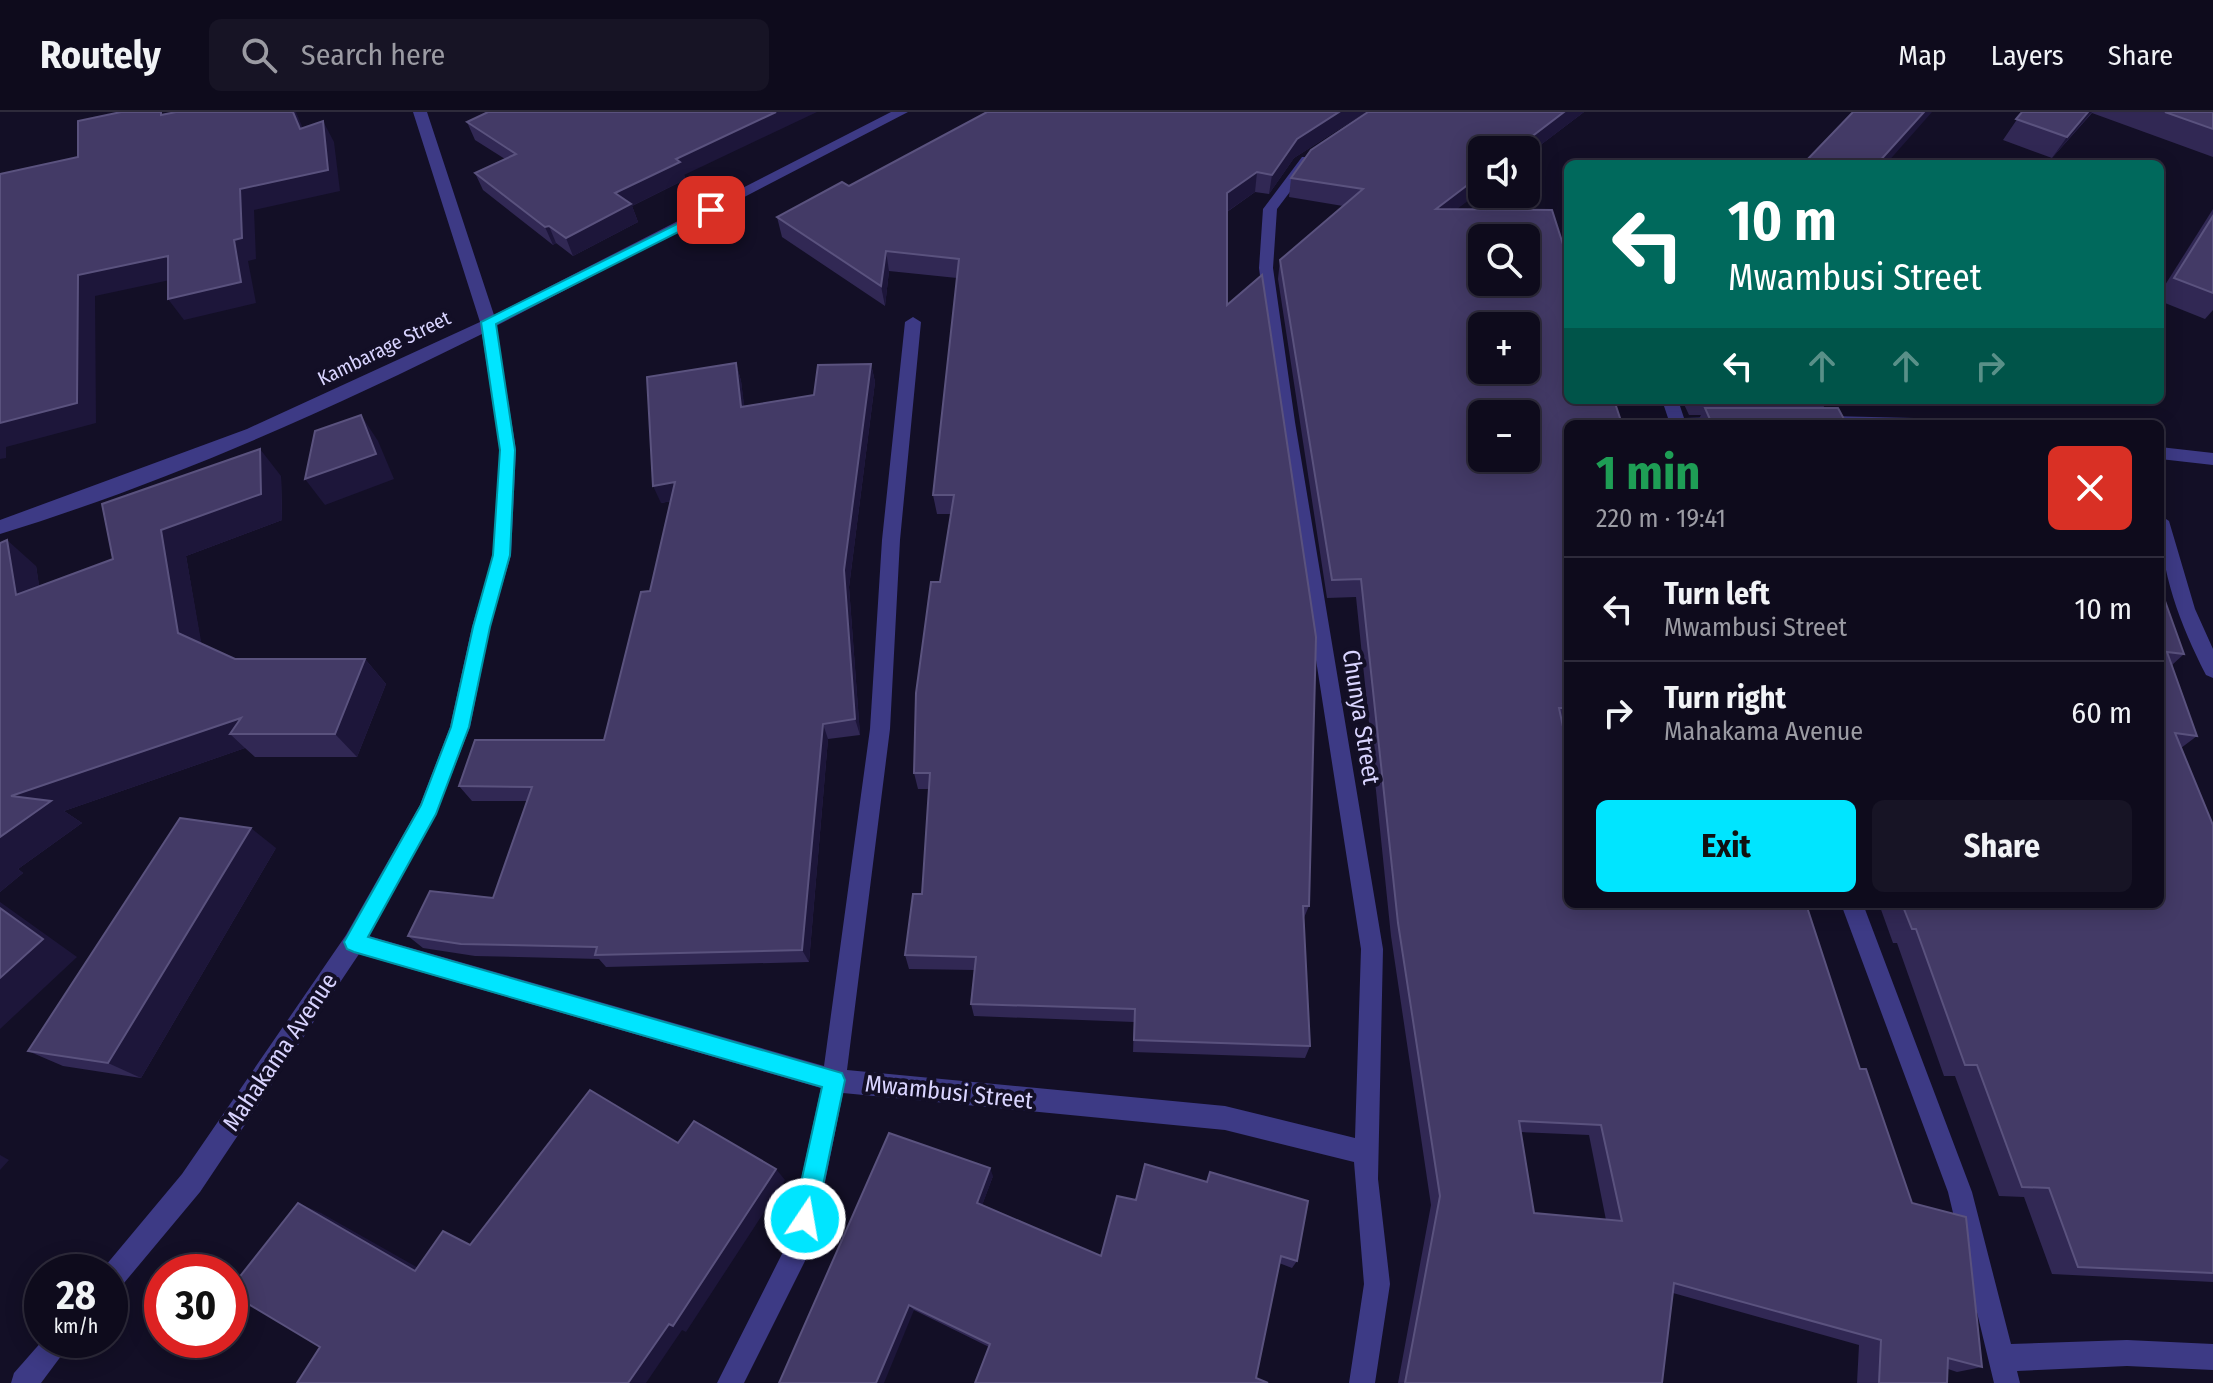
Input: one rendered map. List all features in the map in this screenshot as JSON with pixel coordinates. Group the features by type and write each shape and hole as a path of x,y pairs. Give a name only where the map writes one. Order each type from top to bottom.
{"street":[{"name":"Mahakama Avenue","path":"128,1258 191,1183 354,942 429,808 460,727 481,627 502,555 508,450 488,322 420,112"},
{"name":"Kambarage Street","path":"0,527 112,489 251,434 488,322 901,112"},
{"name":"Chunya Street","path":"1325,147 1301,164 1270,209 1266,268 1287,422 1372,949 1366,1153 1377,1284 1362,1383"},
{"path":"730,1383 799,1247 834,1080 880,729 891,540 913,322"},
{"path":"2164,453 2213,459"},
{"path":"2164,535 2186,609 2213,670"},
{"path":"1854,908 1960,1192 2004,1371 2127,1353 2213,1357"},
{"name":"Mwambusi Street","path":"354,942 834,1080 1225,1118 1366,1153"},
{"path":"24,1383 45,1358"}],"building":[{"path":"121,112 161,112 161,115 176,112 293,112 300,129 323,121 328,170 240,189 242,238 234,240 241,282 168,299 168,256 78,275 77,403 0,423 0,174 78,157 78,121"},
{"path":"488,112 776,112 676,159 680,162 615,193 631,204 566,238 549,226 545,227 475,173 516,154 467,122"},
{"path":"987,112 1339,112 1297,139 1272,175 1257,172 1227,193 1227,305 1262,275 1316,637 1309,906 1303,906 1310,1046 1134,1040 1135,1009 971,1004 976,957 905,955 913,894 922,894 930,773 914,773 916,693 931,582 940,582 954,495 933,495 959,259 886,251 881,286 777,217 842,182 849,186"},
{"path":"1368,112 1564,112 1532,136 1468,136 1468,185 1436,209 1552,210 1564,248 1564,404 1615,404 1621,420 1564,420 1564,708 1559,708 1564,731 1564,908 1807,908 1860,1069 1866,1069 1912,1203 1966,1217 1982,1367 1948,1358 1947,1383 1879,1383 1881,1340 1674,1283 1662,1383 1405,1383 1440,1196 1398,923 1361,579 1332,580 1280,260 1363,189 1291,178 1311,150","holes":["1519,1121 1601,1125 1622,1221 1534,1213"]},
{"path":"1853,112 1924,112 1881,160 1807,160"},
{"path":"2022,112 2088,112 2067,137 2016,119"},
{"path":"2165,112 2213,112 2213,129"},
{"path":"2213,216 2213,293 2174,278"},
{"path":"736,363 741,407 814,395 818,365 871,364 844,570 855,719 823,724 802,950 595,955 597,947 461,944 408,936 430,891 493,898 532,787 459,786 475,740 604,740 641,592 650,591 675,482 653,486 647,377"},
{"path":"1705,408 1838,408 1844,420 1710,420"},
{"path":"361,415 376,454 305,479 315,431"},
{"path":"260,449 261,494 161,530 178,633 235,659 365,659 335,734 230,734 241,718 11,796 51,801 0,837 0,543 7,540 16,595 113,559 102,504"},
{"path":"2164,598 2184,654 2167,652 2197,736 2175,733 2213,825 2213,1273 2078,1267 2049,1188 2022,1187 1977,1065 1965,1065 1916,929 1912,929 1904,908 2164,908"},
{"path":"180,818 251,828 108,1063 28,1051"},
{"path":"0,908 43,939 0,978"},
{"path":"590,1090 678,1143 694,1121 776,1169 673,1326 669,1324 628,1383 297,1383 320,1347 248,1304 248,1266 298,1203 415,1271 443,1231 470,1245"},
{"path":"889,1133 990,1168 977,1203 1101,1256 1117,1196 1136,1200 1145,1164 1207,1182 1210,1172 1308,1201 1297,1261 1281,1256 1256,1378 1268,1383 975,1383 990,1344 909,1305 876,1383 779,1383"}],"route":[{"path":"711,210 488,322 508,450 502,555 481,627 460,727 429,808 354,942 834,1080 805,1219"}]}
